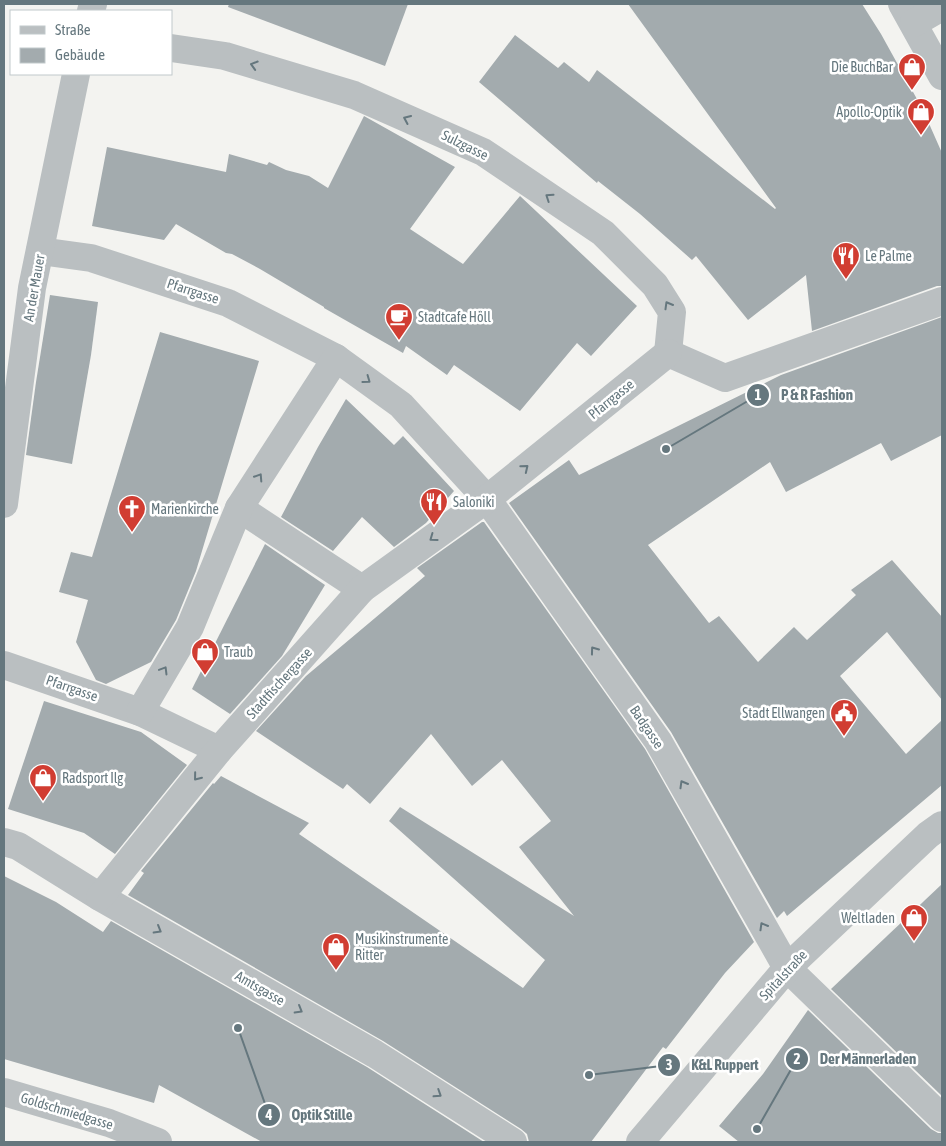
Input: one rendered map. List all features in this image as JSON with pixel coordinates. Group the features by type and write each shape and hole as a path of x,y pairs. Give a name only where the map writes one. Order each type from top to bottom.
{"street":[{"path":"942,7 908,13 942,76"},
{"name":"Sulzgasse","path":"172,48 225,56 354,95 483,152 603,233 655,285 672,312 668,353"},
{"name":"An der Mauer","path":"4,504 32,288 76,75"},
{"name":"Pfarrgasse","path":"40,251 91,258 228,303 336,358 401,405 487,499 668,353"},
{"path":"668,353 725,378 942,301"},
{"path":"140,712 190,627 239,508 336,358"},
{"name":"Stadtfischergasse","path":"108,901 219,750 362,589 487,499"},
{"name":"Badgasse","path":"487,499 658,741 787,968 942,1118"},
{"path":"239,508 362,589"},
{"name":"Pfarrgasse","path":"4,665 140,712 219,750"},
{"name":"Spitalstraße","path":"650,1139 787,968 942,824"},
{"name":"Amtsgasse","path":"4,842 18,846 108,901 375,1054 512,1142"},
{"name":"Goldschmiedgasse","path":"4,1092 109,1123 158,1142"}],"building":[{"path":"229,4 408,4 385,66 228,7"},
{"path":"628,4 862,4 881,34 923,110 942,153 942,286 937,286 812,331 806,275 748,320 696,256 692,260 640,214 598,181 597,183 479,82 515,35 558,68 564,62 589,82 597,70 775,209"},
{"path":"364,116 455,167 410,229 463,264 520,196 637,306 591,356 577,343 520,411 454,365 447,375 406,346 403,353 260,269 232,254 226,253 176,224 164,240 92,226 107,147 226,172 229,154 267,165 269,162 286,170 309,176 328,188"},
{"path":"50,295 98,302 72,464 26,455"},
{"path":"942,317 942,435 891,461 881,443 786,492 770,462 648,545 709,623 719,616 758,662 794,627 807,640 856,595 851,590 892,560 942,617 942,700 887,632 840,676 906,754 942,720 942,785 787,916 784,911 777,918 671,732 509,503 569,460 579,475 781,375"},
{"name":"Marienkirche","path":"160,332 259,361 196,571 176,620 151,662 106,684 96,680 76,642 88,600 59,592 71,552 92,557"},
{"path":"346,399 394,445 403,436 454,491 426,523 394,547 362,517 333,551 281,517"},
{"path":"484,522 645,749 754,942 725,973 666,1049 663,1047 591,1142 529,1142 527,1134 521,1129 383,1041 128,895 144,873 141,871 213,783 221,776 309,823 299,834 523,988 545,960 389,821 400,807 574,916 519,847 551,821 502,760 472,786 431,734 370,804 347,784 343,789 256,731 306,676 425,576 417,568"},
{"path":"265,544 325,585 282,656 230,714 192,689"},
{"path":"44,701 141,732 187,765 115,854 84,833 8,809"},
{"path":"4,876 56,902 103,932 111,921 367,1067 484,1142 262,1142 159,1085 154,1103 4,1059"},
{"path":"942,884 942,1096 831,989"},
{"path":"808,1010 931,1129 942,1133 942,1142 739,1142 719,1126 763,1074"}],"place":[{"name":"Die BuchBar","path":"912,91"},
{"name":"Apollo-Optik","path":"921,136"},
{"name":"Le Palme","path":"846,280"},
{"name":"Stadtcafe Höll","path":"399,341"},
{"name":"P & R Fashion","path":"666,449"},
{"name":"Saloniki","path":"434,526"},
{"name":"Marienkirche","path":"132,533"},
{"name":"Traub","path":"205,676"},
{"name":"Stadt Ellwangen","path":"844,737"},
{"name":"Radsport Ilg","path":"43,802"},
{"name":"Weltladen","path":"914,942"},
{"name":"Musikinstrumente Ritter","path":"336,971"},
{"name":"Optik Stille","path":"238,1028"},
{"name":"K&L Ruppert","path":"589,1075"},
{"name":"Der Männerladen","path":"757,1129"}]}
